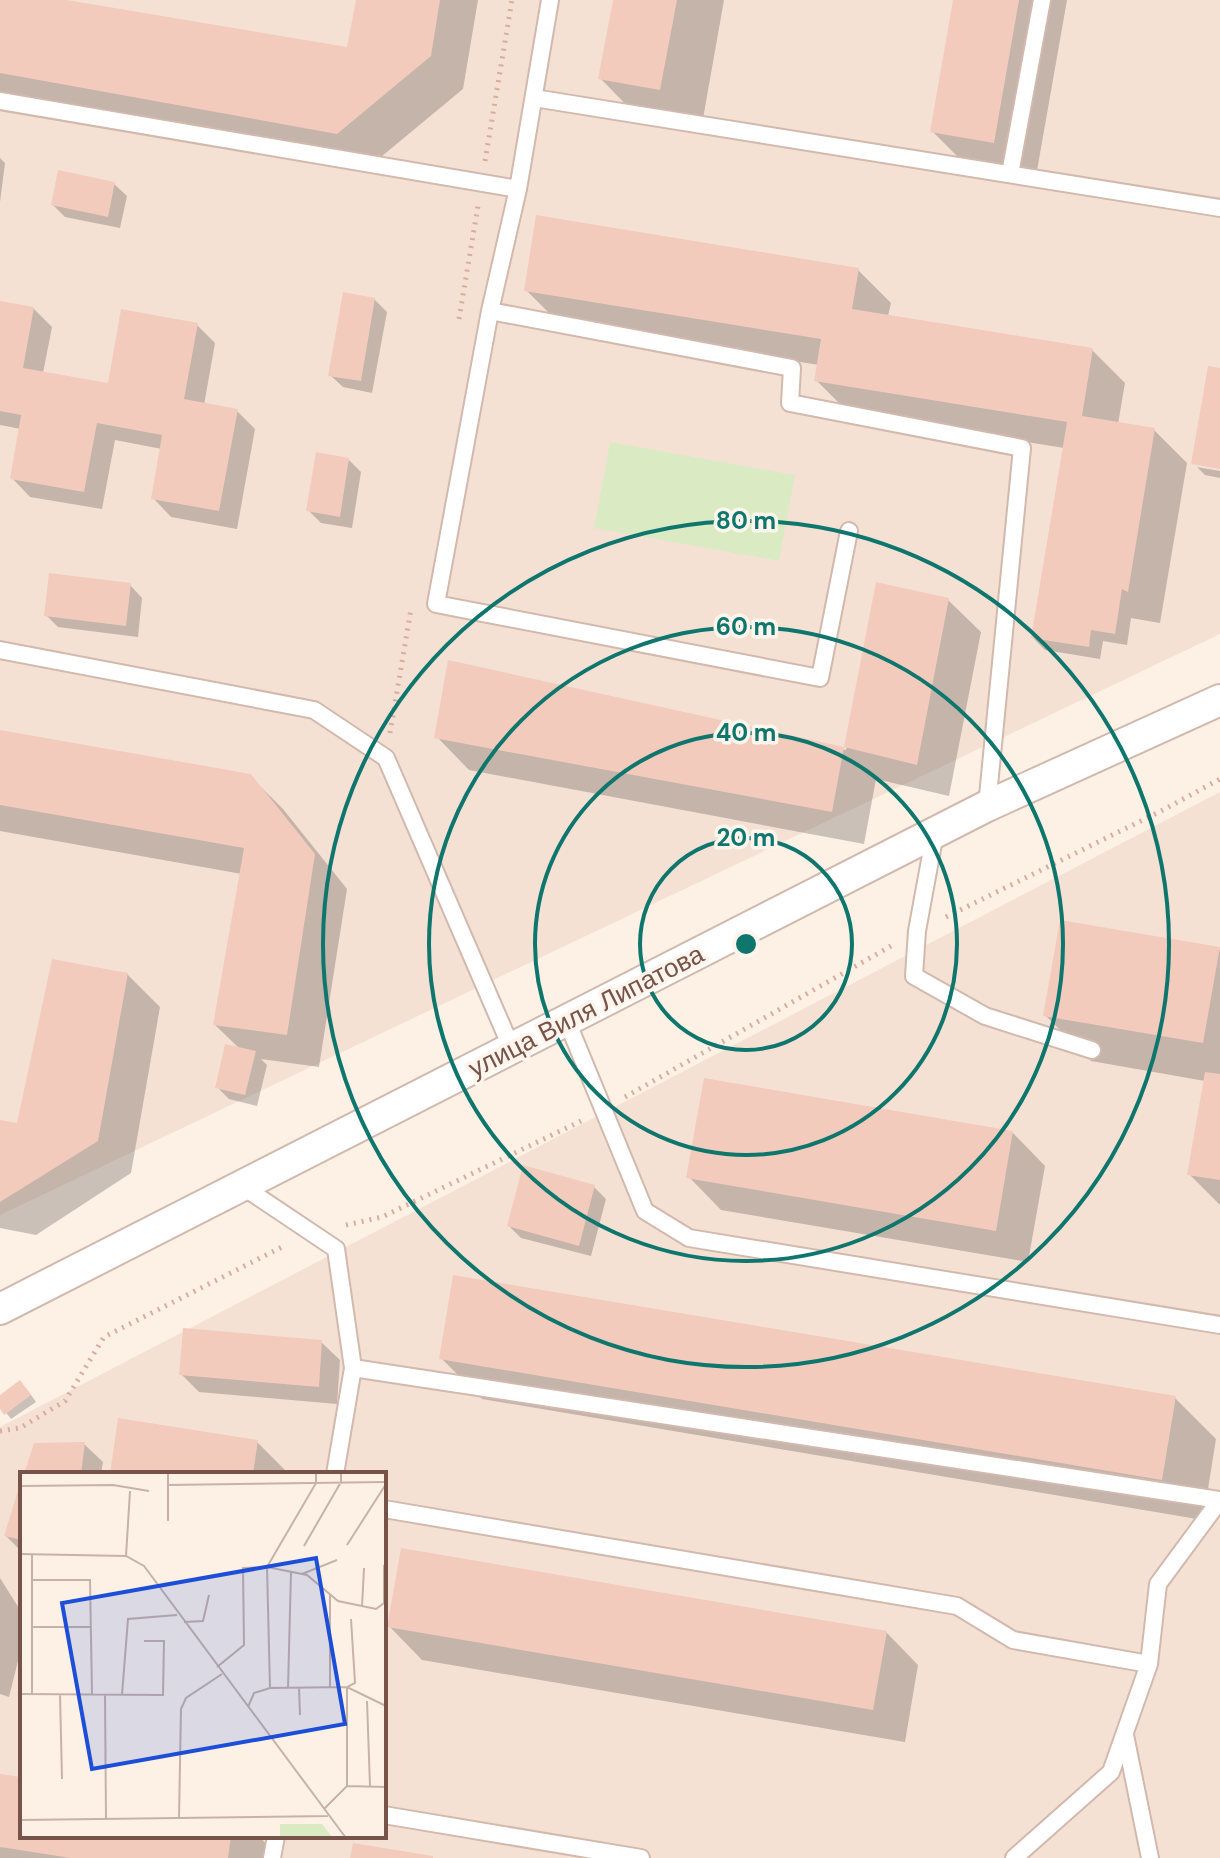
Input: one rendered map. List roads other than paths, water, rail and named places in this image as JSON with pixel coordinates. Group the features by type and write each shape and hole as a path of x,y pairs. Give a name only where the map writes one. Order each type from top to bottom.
{"street":[{"name":"улица Виля Липатова","path":"0,1309 987,806 1220,700"}],"lane":[{"path":"550,0 518,189 490,311 436,604 820,678 849,531"},
{"path":"1010,174 1042,0"},
{"path":"534,98 1220,208"},
{"path":"0,101 518,189"},
{"path":"490,311 792,368 790,403 1022,448 987,806"},
{"path":"0,650 314,710 386,758 512,1049"},
{"path":"935,833 917,931 914,976 985,1016 1092,1050"},
{"path":"567,1021 645,1211 689,1238 1220,1325"},
{"path":"242,1186 336,1249 353,1368 335,1472"},
{"path":"353,1368 1220,1500 1158,1584 1149,1664 1111,1772 1014,1858"},
{"path":"386,1509 957,1606 1013,1640 1149,1664"},
{"path":"1125,1734 1150,1858"},
{"path":"386,1815 641,1858"},
{"path":"272,1858 276,1838"}]}
